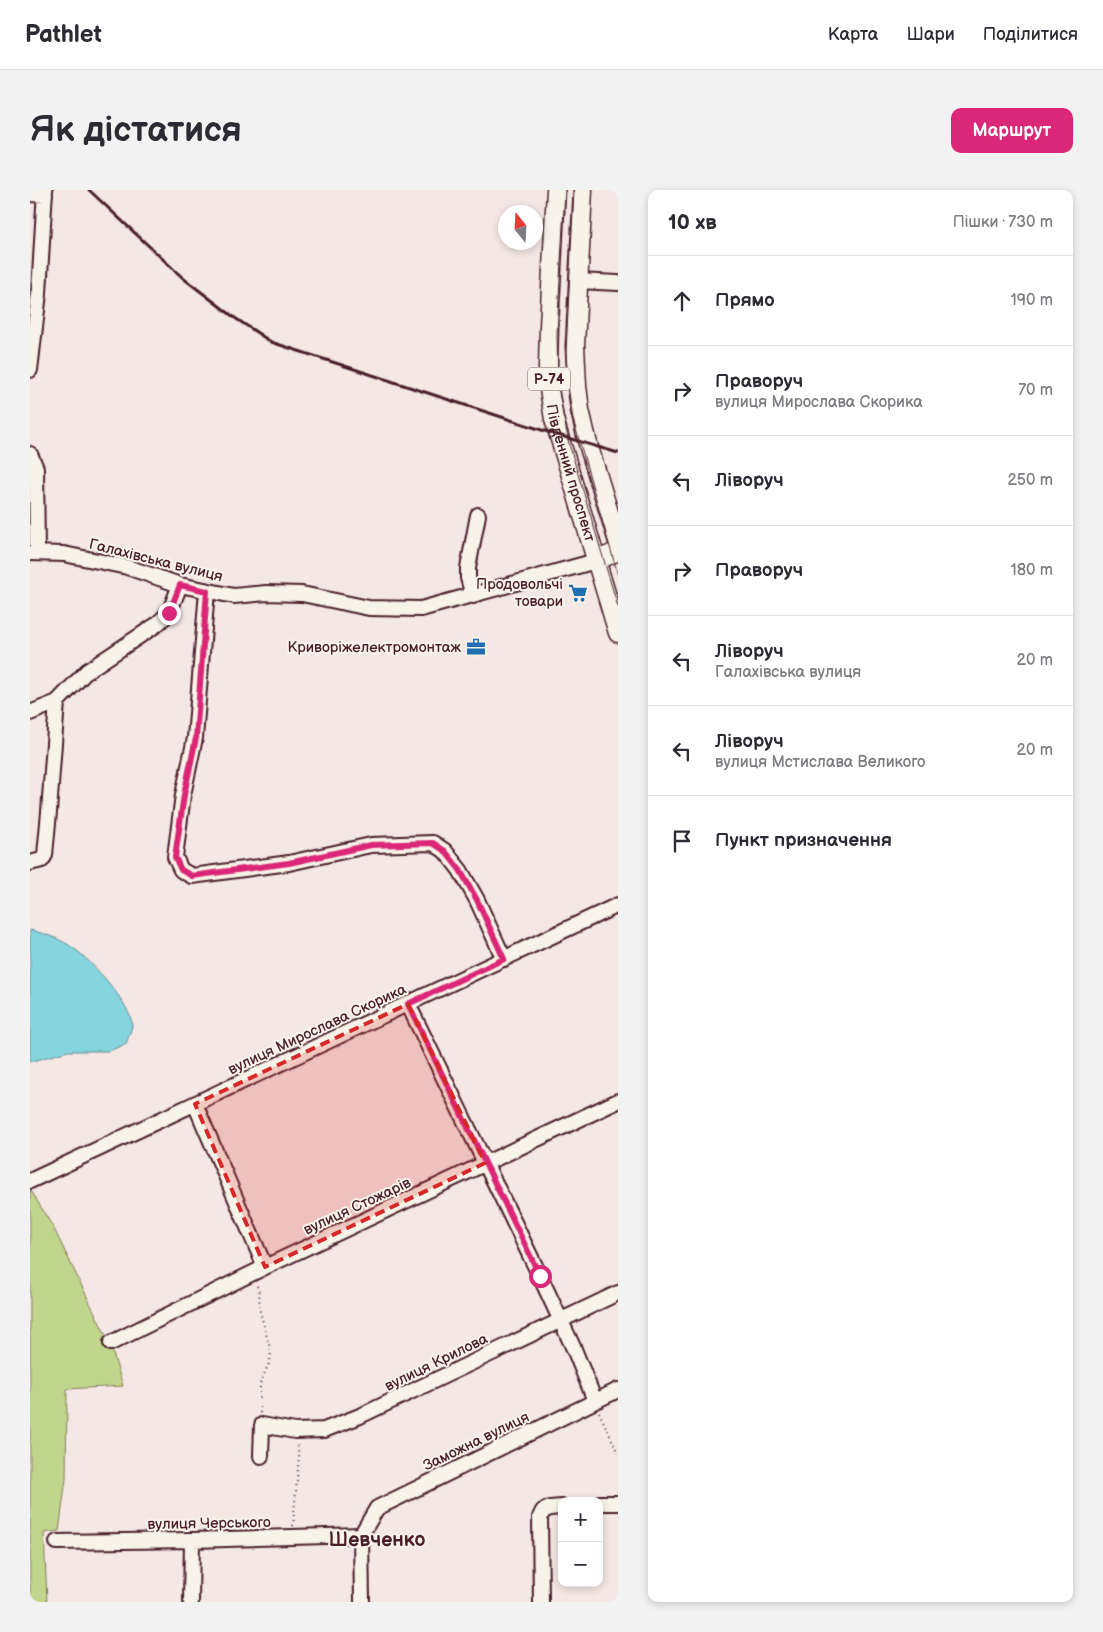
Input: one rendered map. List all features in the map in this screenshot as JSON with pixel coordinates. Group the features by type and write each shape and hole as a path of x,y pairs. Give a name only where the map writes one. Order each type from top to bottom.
{"main road":[{"name":"Південний проспект","path":"556,190 549,327 549,389 554,418 618,633"},
{"name":"Південний проспект","path":"583,190 575,346 577,386 580,410 588,444 618,542"},
{"path":"596,561 618,551"}],"street":[{"path":"30,194 45,192 34,292 30,370"},
{"path":"578,281 618,283"},
{"path":"30,454 33,467 34,553"},
{"path":"473,596 468,578 468,568 478,515"},
{"name":"Галахівська вулиця","path":"34,553 64,554 127,567 180,585 234,596 266,593 302,594 369,608 421,609 596,561"},
{"path":"30,713 57,702 88,671 156,625 169,613 180,585"},
{"path":"207,591 196,738 184,795 175,857 181,870 192,876 289,863 371,845 433,843 445,851 460,870 477,900 504,959"},
{"path":"30,863 42,860 45,855 57,702"},
{"name":"вулиця Мирослава Скорика","path":"30,1181 618,904"},
{"path":"408,1004 574,1349 595,1401"},
{"name":"вулиця Стожарів","path":"111,1343 252,1274 618,1101"},
{"path":"195,1104 266,1268"},
{"name":"вулиця Крилова","path":"262,1425 295,1431 324,1430 360,1416 618,1293"},
{"name":"Заможна вулиця","path":"361,1535 377,1508 618,1390"},
{"path":"261,1456 262,1425"},
{"path":"603,1503 618,1503"},
{"path":"541,1602 540,1517 542,1511 558,1507"},
{"path":"361,1535 362,1602"},
{"name":"вулиця Черського","path":"57,1542 361,1535"},
{"path":"191,1602 192,1540"}],"path":[{"path":"252,1274 259,1292 260,1311 271,1352 270,1360 260,1384 259,1411 262,1425"},
{"path":"595,1401 618,1453"},
{"path":"292,1538 299,1456 295,1431"}],"highlighted area":[{"path":"408,1004 485,1163 265,1267 195,1104"}],"green space":[{"path":"30,1189 54,1229 110,1344 123,1386 67,1389 66,1479 59,1531 44,1533 47,1602 30,1602"}],"water":[{"path":"30,930 54,937 71,946 110,985 126,1007 130,1017 132,1026 126,1044 109,1051 68,1051 30,1062"}],"tram line":[{"path":"565,190 557,333 558,386 569,444 618,607"},
{"path":"574,190 566,352 568,386 573,419 618,575"}],"railway":[{"path":"89,190 183,278 235,318 271,342 618,453"}],"place":[{"name":"Продовольчі товари","path":"578,593"},
{"name":"Криворіжелектромонтаж","path":"476,647"}],"district":[{"name":"Шевченко","path":"377,1539"}],"route":[{"path":"169,613 180,585 207,591 196,738 184,795 175,857 181,870 192,876 289,863 371,845 433,843 445,851 460,870 477,900 504,959 408,1004 540,1276"}]}
